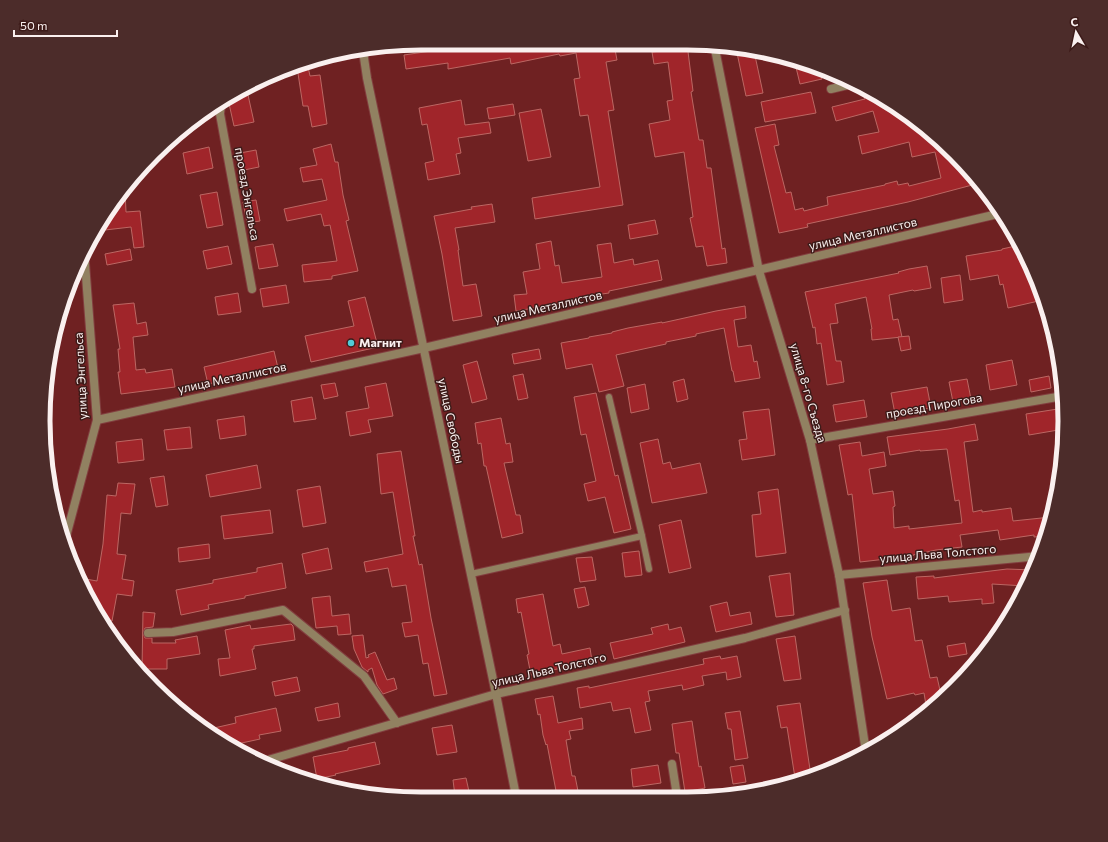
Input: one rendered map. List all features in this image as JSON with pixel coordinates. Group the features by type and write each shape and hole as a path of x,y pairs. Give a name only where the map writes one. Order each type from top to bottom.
{"street":[{"name":"улица 8-го Съезда","path":"715,51 759,270 810,440 839,575 865,746"},
{"name":"улица Свободы","path":"364,55 367,78 515,792"},
{"path":"831,89 846,86"},
{"name":"проезд Энгельса","path":"220,109 252,289"},
{"name":"улица Металлистов","path":"97,420 424,348 995,215"},
{"name":"улица Энгельса","path":"67,531 97,420 85,264"},
{"name":"проезд Пирогова","path":"810,440 1057,397"},
{"name":"улица Льва Толстого","path":"839,575 1032,557"},
{"path":"148,634 172,632 283,610 364,676 397,723"},
{"name":"улица Льва Толстого","path":"269,760 496,694 745,638 845,610"},
{"path":"672,764 676,792"}],"lane":[{"path":"609,397 649,569"},
{"path":"471,574 642,536"}],"building":[{"path":"438,50 615,50 617,60 606,62 614,110 608,111 623,205 535,219 532,198 600,187 588,115 580,116 574,79 580,78 576,53 560,56 559,54 511,64 510,58 448,69 448,63 406,69 404,55"},
{"path":"688,50 693,91 691,92 699,140 703,140 707,168 711,168 722,249 725,248 727,263 707,266 703,246 696,247 690,218 693,217 684,152 655,157 649,124 670,120 667,101 673,100 668,62 654,64 652,52"},
{"path":"737,53 755,56 763,93 746,96"},
{"path":"796,67 821,75 822,79 800,84"},
{"path":"308,68 310,76 320,75 327,124 312,127 308,106 303,106 298,71"},
{"path":"811,92 816,113 765,122 761,102"},
{"path":"248,95 254,122 234,126 229,104 242,96"},
{"path":"866,96 873,100 893,113 932,142 973,185 908,202 807,224 808,227 779,233 755,128 775,124 779,145 774,146 786,193 791,192 795,210 803,208 804,211 828,205 827,197 885,185 897,181 898,185 908,183 909,186 941,178 935,152 912,157 909,142 862,154 858,136 879,132 873,111 836,121 832,107 865,99 864,97"},
{"path":"461,100 465,125 489,122 491,133 458,138 461,153 456,154 460,174 428,180 425,163 434,161 427,124 422,125 419,108"},
{"path":"513,104 515,115 489,119 487,108"},
{"path":"541,109 551,157 528,161 519,113"},
{"path":"331,144 335,162 338,162 343,195 349,220 346,221 358,271 332,276 332,279 304,282 302,265 337,261 330,225 324,226 321,214 287,221 284,209 327,200 322,179 303,182 300,168 317,165 313,149"},
{"path":"209,147 213,168 187,174 183,153"},
{"path":"256,150 259,167 244,170 240,153"},
{"path":"217,192 223,225 207,228 200,195"},
{"path":"125,197 126,212 140,211 144,247 134,248 131,227 105,230 105,228"},
{"path":"256,200 260,221 247,223 243,202"},
{"path":"492,204 495,222 455,228 463,286 476,284 482,316 453,321 434,216 472,209 471,207"},
{"path":"655,220 658,234 630,239 628,225"},
{"path":"551,241 555,266 559,265 562,283 602,277 597,245 611,243 614,263 633,259 634,265 658,260 662,280 609,291 609,293 575,298 576,301 516,311 514,295 527,294 523,272 540,269 536,244"},
{"path":"273,244 278,266 259,269 255,247"},
{"path":"228,246 232,264 207,269 203,251"},
{"path":"1014,246 1030,279 1038,301 1008,308 1003,284 1000,285 998,275 970,280 966,256"},
{"path":"130,249 132,260 107,265 105,254"},
{"path":"927,266 931,288 889,295 893,320 898,319 902,337 872,340 872,329 866,297 835,304 838,323 830,324 836,361 841,361 844,382 827,385 821,343 817,344 815,327 813,328 805,292"},
{"path":"960,275 963,300 944,303 941,278"},
{"path":"286,285 289,303 263,307 260,289"},
{"path":"238,293 241,312 218,315 215,297"},
{"path":"365,297 378,347 311,362 305,336 354,326 348,301"},
{"path":"134,303 137,324 146,322 148,335 133,337 136,370 145,369 146,373 172,369 175,387 121,394 118,372 120,372 118,349 120,349 113,305"},
{"path":"745,306 746,318 734,320 738,347 751,345 754,362 757,361 760,378 735,382 724,328 696,334 696,336 666,342 666,344 616,355 624,386 599,392 592,364 566,369 561,343 612,333 628,328 662,323"},
{"path":"909,336 911,349 901,351 898,337"},
{"path":"539,349 541,359 514,364 512,354"},
{"path":"274,351 278,368 208,384 204,367"},
{"path":"1012,360 1017,385 990,390 986,365"},
{"path":"477,361 487,399 472,403 463,365"},
{"path":"523,374 528,398 518,400 513,376"},
{"path":"1049,376 1051,388 1031,392 1029,380"},
{"path":"684,379 688,399 677,402 673,382"},
{"path":"967,379 971,399 953,402 949,382"},
{"path":"335,383 338,396 324,399 321,385"},
{"path":"386,383 393,416 368,420 371,432 350,436 346,412 369,408 365,387"},
{"path":"645,384 649,409 631,413 627,388"},
{"path":"927,387 931,408 895,414 891,393"},
{"path":"596,393 615,476 618,475 631,529 614,533 605,497 588,501 584,484 596,481 586,434 581,435 574,397"},
{"path":"312,397 316,419 294,422 291,401"},
{"path":"864,400 867,417 836,422 833,405"},
{"path":"769,409 775,455 742,460 739,440 747,439 743,412"},
{"path":"1058,409 1058,430 1029,435 1026,414"},
{"path":"244,416 246,435 220,439 217,420"},
{"path":"501,418 506,444 510,443 513,462 504,463 516,515 520,515 523,533 502,538 486,466 484,466 481,443 478,444 475,423"},
{"path":"975,424 978,440 964,442 973,512 1011,508 1013,521 1045,518 1039,537 1034,537 1034,535 1000,540 998,530 960,535 962,547 936,550 913,556 860,562 852,494 848,495 839,445 860,442 862,456 884,452 886,466 869,469 873,494 893,491 895,506 893,507 894,528 909,526 909,529 962,523 959,500 955,501 947,449 920,450 890,455 887,437"},
{"path":"190,427 192,448 167,450 164,430"},
{"path":"142,439 144,460 118,463 116,442"},
{"path":"658,439 663,464 670,462 672,469 700,463 707,493 652,503 640,443"},
{"path":"401,451 415,536 413,536 419,565 422,564 431,618 447,694 434,696 428,663 423,664 418,635 405,637 402,623 412,622 406,585 392,587 388,568 366,572 364,562 403,554 393,492 381,494 377,454"},
{"path":"257,465 261,488 210,497 206,475"},
{"path":"164,476 168,505 156,507 150,478"},
{"path":"118,483 135,484 131,514 121,513 117,554 126,555 122,579 134,581 132,596 117,594 112,621 109,620 85,579 97,581 103,544 107,495 116,496"},
{"path":"320,486 326,523 303,527 297,490"},
{"path":"778,489 786,553 756,557 752,515 761,514 758,492"},
{"path":"270,510 273,533 224,539 221,516"},
{"path":"681,520 691,568 669,573 659,525"},
{"path":"209,544 210,558 179,562 178,548"},
{"path":"328,548 332,569 306,574 302,554"},
{"path":"639,551 642,575 625,577 622,553"},
{"path":"592,557 596,580 580,582 576,558"},
{"path":"282,563 286,588 208,605 209,609 181,615 176,590 213,583 213,580 257,572 257,568"},
{"path":"1007,569 1027,570 1020,586 992,584 994,603 982,604 982,599 949,602 948,596 918,599 916,577 934,576 934,578"},
{"path":"790,573 794,615 776,617 769,576"},
{"path":"887,580 892,611 910,608 915,641 922,640 930,678 937,677 940,692 926,705 924,693 915,695 914,693 887,699 872,637 863,583"},
{"path":"585,587 589,605 578,608 574,589"},
{"path":"543,594 553,646 560,644 562,654 590,648 592,661 531,675 527,655 529,654 521,612 518,613 516,599"},
{"path":"330,596 332,616 349,614 351,634 338,635 337,626 316,628 312,598"},
{"path":"727,602 730,616 750,612 752,624 716,632 710,606"},
{"path":"143,612 155,613 153,627 145,628 143,633 145,638 152,638 152,643 176,643 175,640 197,636 200,654 167,659 167,669 145,669 142,666"},
{"path":"291,624 293,626 295,640 254,646 254,649 252,649 256,669 220,676 218,659 230,658 225,630 250,625 251,629"},
{"path":"668,624 669,630 681,627 685,642 614,659 610,643 653,634 651,628"},
{"path":"363,635 366,658 369,657 368,655 375,652 387,680 394,678 397,689 383,694 377,685 372,668 368,670 368,672 362,667 354,649 352,636"},
{"path":"795,636 801,679 784,681 776,639"},
{"path":"965,643 967,654 949,657 947,646"},
{"path":"720,656 721,659 737,656 741,677 727,680 726,672 702,676 704,685 683,690 682,685 648,691 650,701 645,702 651,730 635,733 630,708 613,711 611,702 580,708 577,688 589,686 589,688 704,664 703,659"},
{"path":"297,677 300,691 275,696 272,682"},
{"path":"553,696 558,723 582,718 583,729 569,731 571,739 566,740 572,776 575,776 578,792 556,792 547,744 546,745 543,735 540,714 538,715 535,699"},
{"path":"338,703 340,717 318,721 315,708"},
{"path":"800,703 810,771 795,775 787,727 781,728 777,706"},
{"path":"276,708 281,731 259,735 260,739 238,744 214,728 236,723 235,717"},
{"path":"740,711 748,758 735,760 731,729 728,729 725,713"},
{"path":"692,721 699,767 701,766 705,788 685,792 679,753 676,753 672,724"},
{"path":"452,725 457,752 437,755 432,728"},
{"path":"375,742 380,764 322,778 317,776 313,757 348,750 348,748"},
{"path":"658,765 661,783 633,787 631,769"},
{"path":"743,765 746,782 733,784 730,767"},
{"path":"466,778 469,792 454,792 453,780"}],"place":[{"name":"Магнит","path":"351,343"}]}
